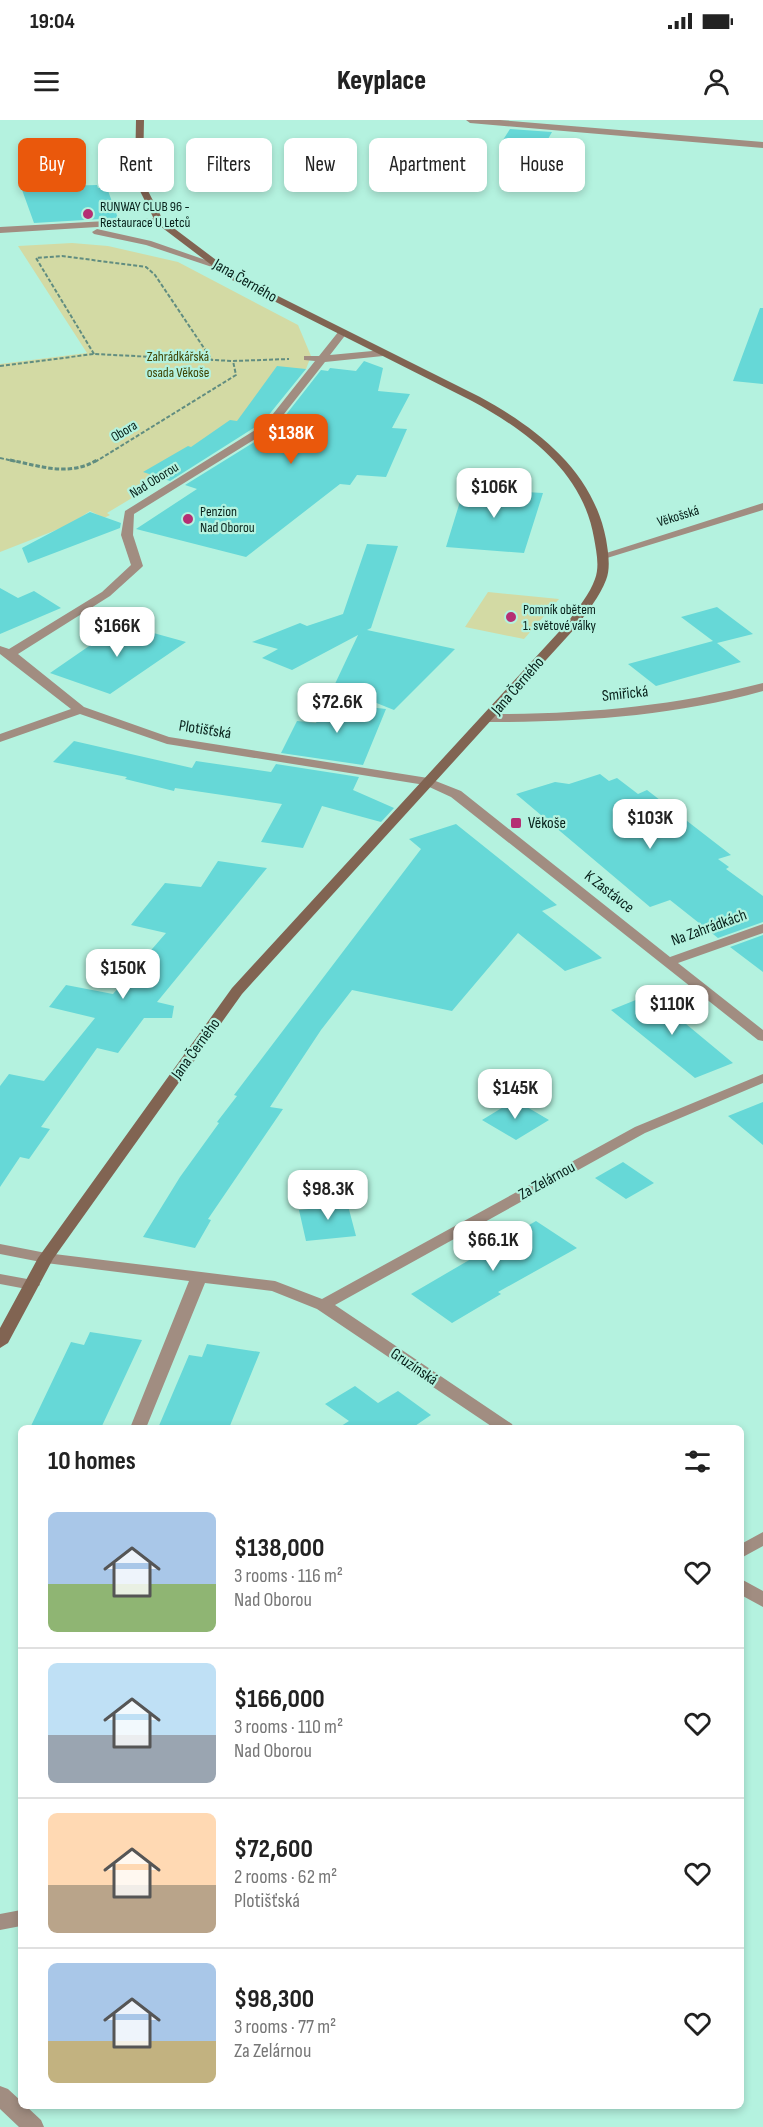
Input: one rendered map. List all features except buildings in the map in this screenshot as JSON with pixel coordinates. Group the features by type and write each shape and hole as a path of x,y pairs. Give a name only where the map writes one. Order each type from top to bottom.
{"street":[{"name":"Jana Černého","path":"0,1343 46,1258 237,991 489,718 585,608 601,579 603,556 597,522 582,491 565,465 539,439 477,399 342,333 212,264 159,221 143,189 139,171 140,120"},
{"path":"470,120 763,145"},
{"path":"0,230 159,221"},
{"path":"68,227 119,236 212,264"},
{"name":"Nad Oborou","path":"5,652 106,594 126,577 137,566 128,535 129,513 269,426 342,333"},
{"path":"308,358 322,359 382,353"},
{"name":"Věkošská","path":"603,556 763,506"},
{"name":"Plotišťská","path":"5,652 80,710 167,740 428,782"},
{"name":"Smiřická","path":"489,718 625,712 740,694 763,687"},
{"path":"0,738 80,710"},
{"name":"K Zastávce","path":"428,782 456,794 763,1037"},
{"name":"Na Zahrádkách","path":"668,962 763,928"},
{"name":"Za Zelárnou","path":"322,1305 640,1130 763,1078"},
{"path":"46,1258 275,1286 322,1305"},
{"path":"139,1425 199,1277"},
{"path":"0,1279 32,1285"},
{"name":"Gruzínská","path":"322,1305 502,1425"},
{"path":"744,1549 763,1538"},
{"path":"744,1588 763,1600"},
{"path":"0,1922 18,1919"},
{"path":"0,2095 33,2127"}],"lane":[{"path":"0,1249 46,1258"}],"path":[{"path":"94,354 36,258 71,257 146,267 154,275 212,360"},
{"path":"0,366 94,354 233,361 308,358"},
{"name":"Obora","path":"0,458 64,471 86,466 236,375 233,361"}],"green space":[{"name":"Zahrádkářská osada Věkoše","path":"72,243 108,246 178,262 298,325 311,356 306,369 222,444 107,513 110,515 104,518 90,511 69,525 0,552 0,364 87,353 18,246"},
{"path":"488,592 559,599 524,639 465,627"}],"place":[{"name":"RUNWAY CLUB 96 - Restaurace U Letců","path":"88,214"},
{"name":"Penzion Nad Oborou","path":"188,519"},
{"name":"Pomník obětem 1. světové války","path":"511,617"},
{"name":"Věkoše","path":"516,823"}]}
